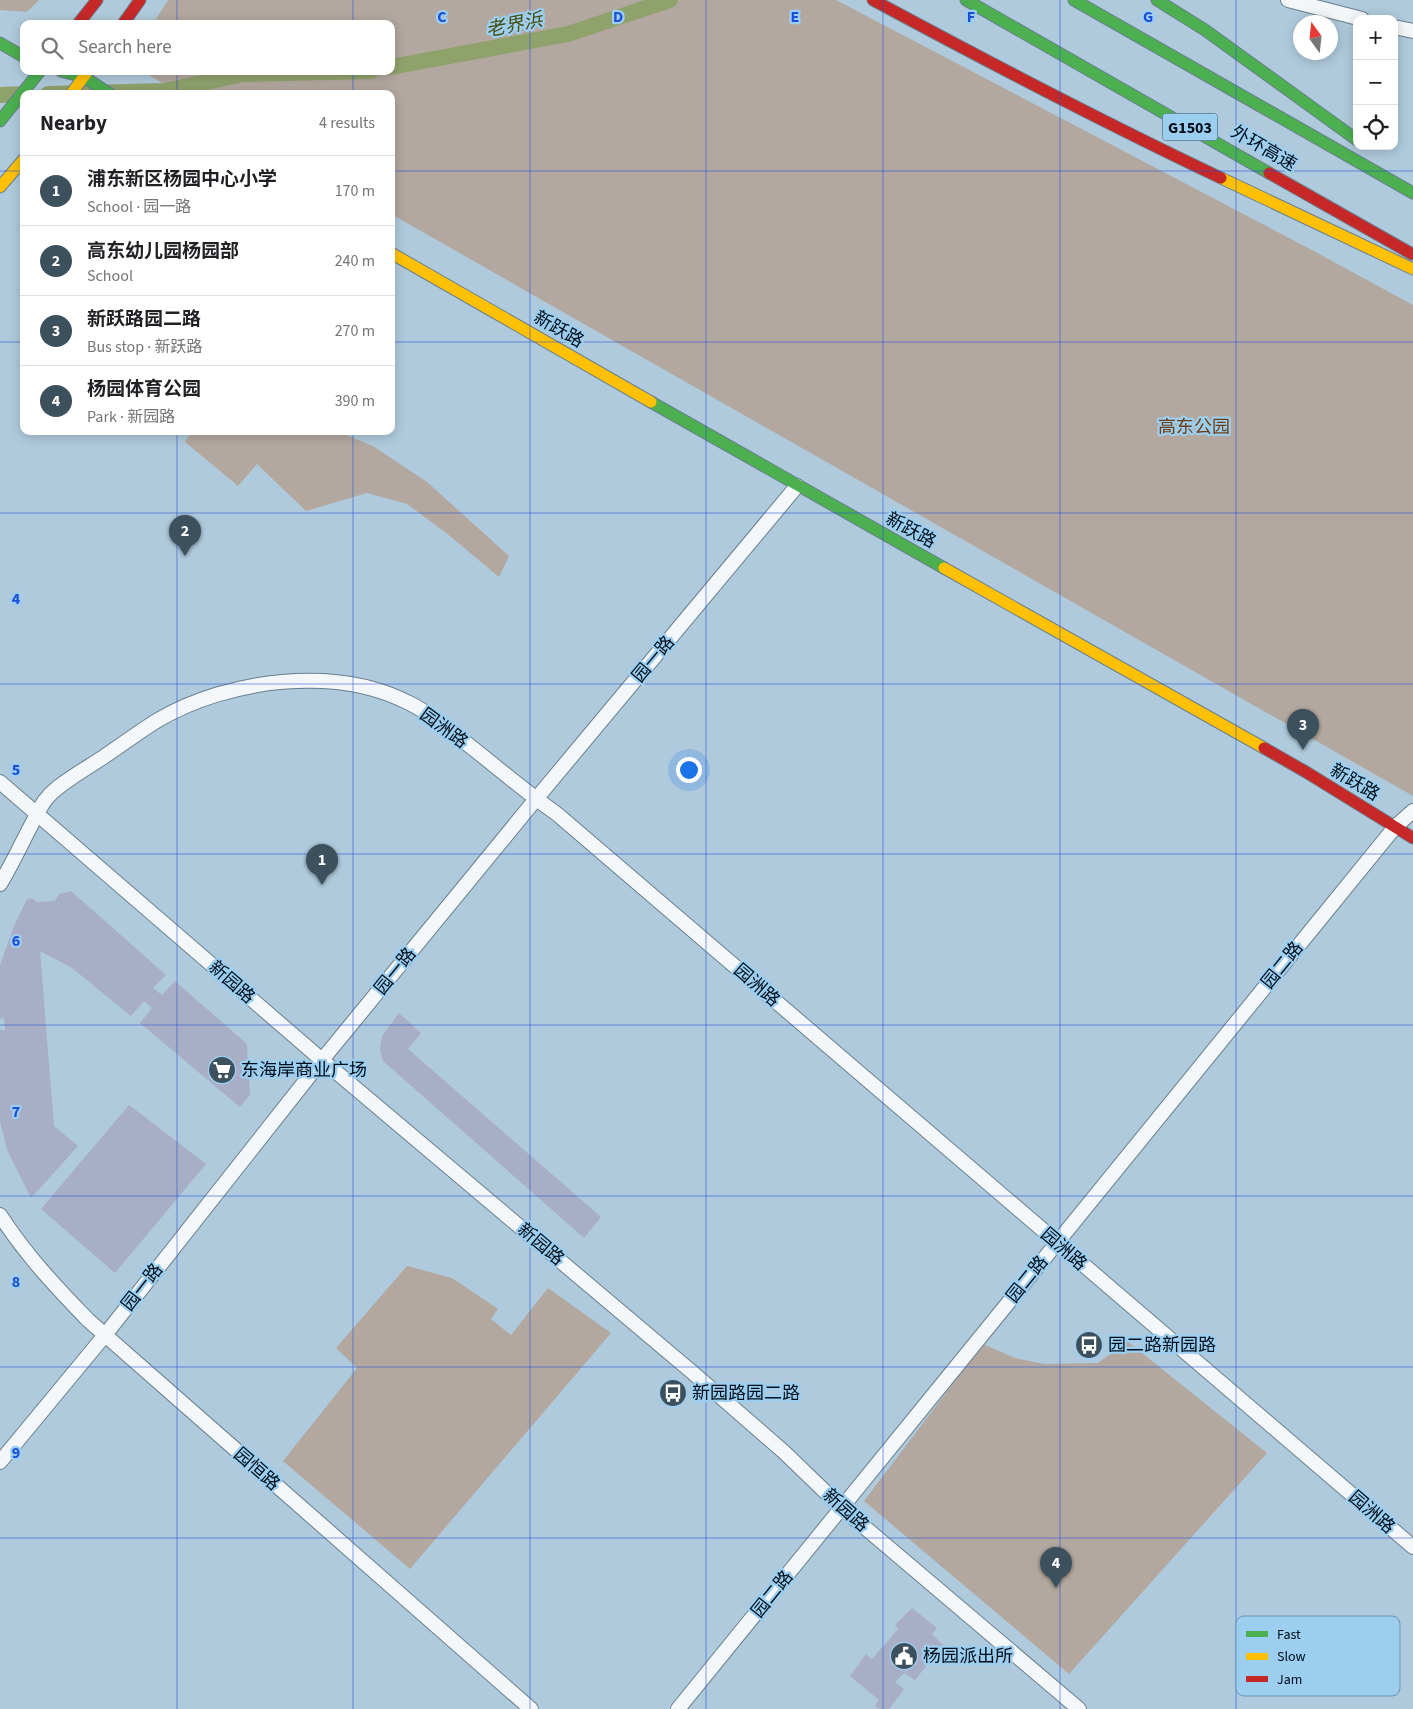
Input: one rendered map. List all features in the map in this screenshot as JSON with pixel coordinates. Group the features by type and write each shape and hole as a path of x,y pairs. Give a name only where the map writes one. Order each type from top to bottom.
{"main road":[{"path":"81,20 96,0"},
{"path":"126,20 140,0"},
{"path":"873,0 1010,74 1141,140 1413,269"},
{"name":"外环高速","path":"966,0 1413,254"},
{"name":"外环高速","path":"1074,0 1413,193"},
{"path":"1157,0 1205,30 1353,137"},
{"path":"0,43 20,55"},
{"path":"25,90 37,75"},
{"path":"74,90 85,75"},
{"path":"87,75 105,90"},
{"path":"0,121 20,96"},
{"path":"0,187 20,163"},
{"name":"新跃路","path":"395,255 797,486 1306,772 1413,838"}],"street":[{"path":"1288,0 1353,17"},
{"path":"1398,28 1413,31"},
{"name":"园一路","path":"0,1462 105,1335 322,1060 536,799 797,486"},
{"name":"园洲路","path":"37,814 47,798 64,784 159,720 197,701 236,689 270,683 302,681 334,683 368,688 410,703 460,738 557,814 1413,1548"},
{"name":"新园路","path":"0,782 322,1060 692,1372 784,1452 842,1508 1079,1709"},
{"name":"园二路","path":"678,1709 1394,827 1413,811"},
{"path":"0,884 37,814"},
{"name":"园恒路","path":"0,1215 41,1271 88,1320 531,1709"}],"green space":[{"path":"0,0 39,0 27,12 0,10"},
{"name":"高东公园","path":"168,0 836,0 1413,305 1413,796 395,216 395,90 174,90 149,75 395,75 395,20 156,20"},
{"path":"190,435 346,435 373,446 427,482 509,556 499,577 445,532 407,504 367,493 306,511 257,464 238,486 185,442"},
{"path":"407,1266 452,1278 498,1309 491,1319 511,1335 548,1288 611,1333 410,1569 283,1461 357,1368 336,1348"},
{"path":"1127,1341 1267,1453 1069,1674 864,1501 983,1344 1015,1358 1044,1364 1098,1363"}],"building":[{"name":"东海岸商业广场","path":"71,891 166,975 153,988 162,995 175,981 247,1044 250,1095 240,1107 140,1023 152,1008 144,1001 131,1016 72,968 40,951 54,1126 78,1146 31,1198 7,1150 0,1121 0,1030 5,1030 4,1018 0,1019 0,965 14,926 27,899 32,898 37,902 55,901 59,894"},
{"path":"399,1013 421,1033 408,1049 601,1217 584,1238 383,1061 380,1049 382,1036"},
{"path":"129,1105 206,1164 115,1273 41,1209"},
{"name":"杨园派出所","path":"912,1608 937,1628 932,1634 943,1645 915,1680 904,1673 895,1682 904,1689 889,1709 880,1709 875,1706 879,1700 850,1676 866,1654 872,1659 898,1629 895,1625"}],"waterway":[{"name":"老界浜","path":"395,66 568,34 670,0"},
{"name":"老界浜","path":"170,90 238,75"},
{"name":"老界浜","path":"0,95 20,94"}],"traffic: fast":[{"path":"966,0 1269,173"},
{"path":"1074,0 1413,193"},
{"path":"1157,0 1205,30 1353,137"},
{"path":"0,43 20,55"},
{"path":"25,90 37,75"},
{"path":"76,75 84,77 104,90"},
{"path":"0,121 20,96"},
{"path":"651,402 944,568"}],"traffic: slow":[{"path":"74,90 85,75"},
{"path":"0,187 20,164"},
{"path":"1221,178 1413,269"},
{"path":"395,255 651,402"},
{"path":"944,568 1264,748"}],"traffic: jam":[{"path":"81,20 97,0"},
{"path":"126,20 140,0"},
{"path":"873,0 1046,91 1221,178"},
{"path":"1269,173 1412,254"},
{"path":"1264,748 1413,838"}],"place":[{"name":"高东幼儿园杨园部","path":"185,556"},
{"name":"新跃路园二路","path":"1303,750"},
{"name":"浦东新区杨园中心小学","path":"322,885"},
{"name":"东海岸商业广场","path":"222,1070"},
{"name":"园二路新园路","path":"1089,1345"},
{"name":"新园路园二路","path":"673,1393"},
{"name":"杨园体育公园","path":"1056,1588"},
{"name":"杨园派出所","path":"904,1656"}]}
